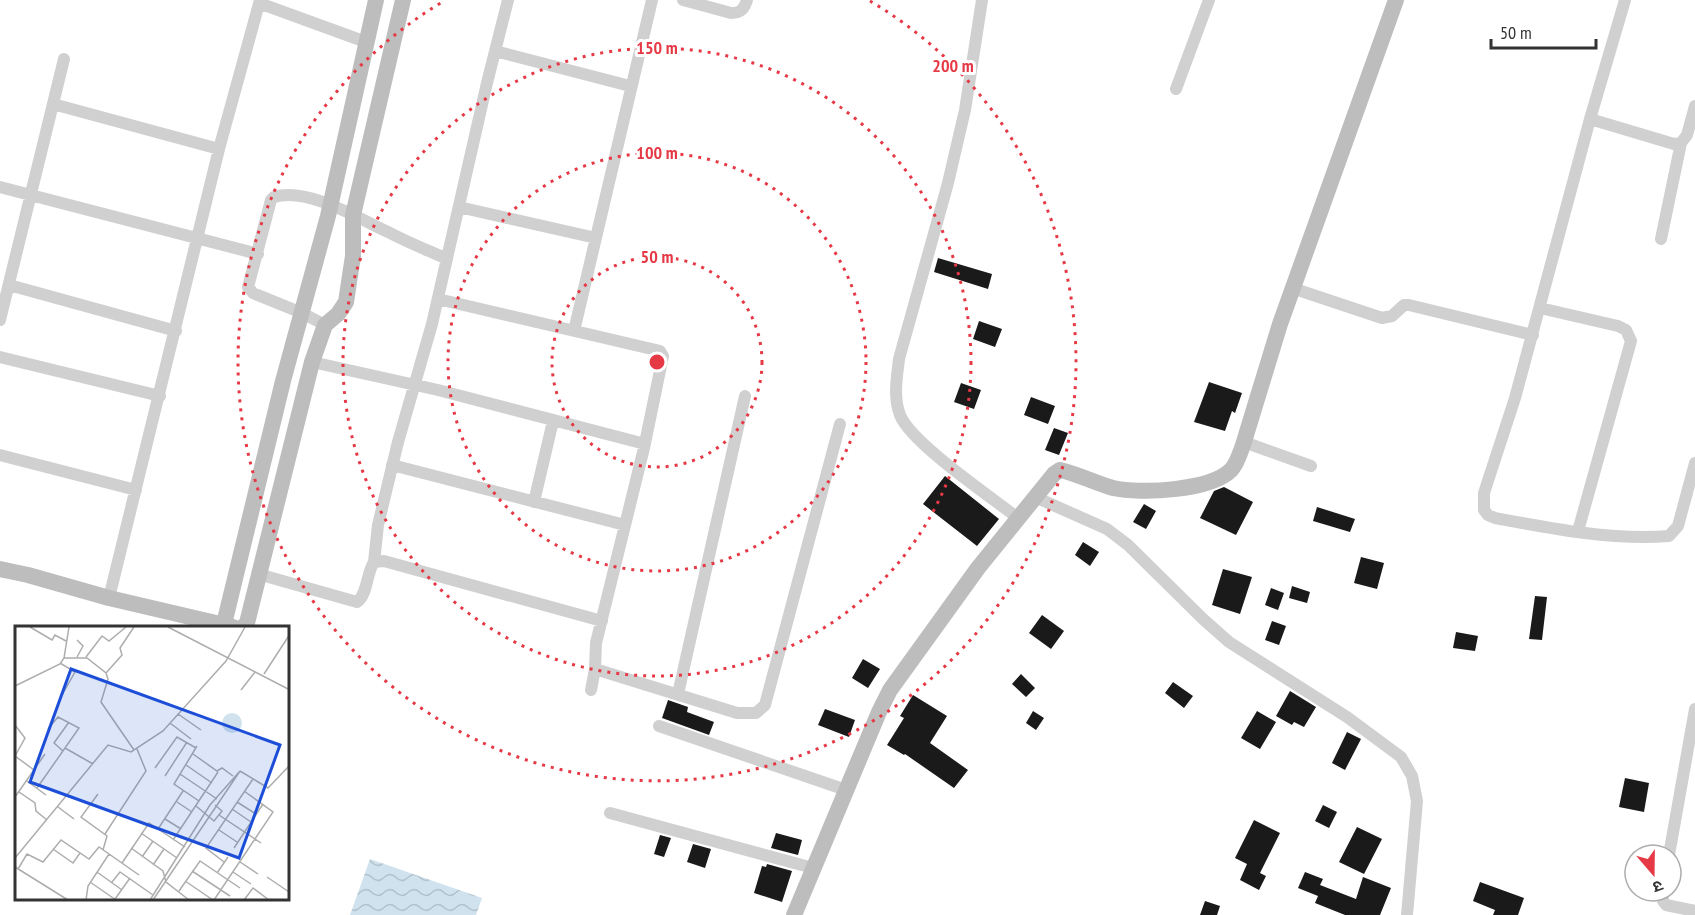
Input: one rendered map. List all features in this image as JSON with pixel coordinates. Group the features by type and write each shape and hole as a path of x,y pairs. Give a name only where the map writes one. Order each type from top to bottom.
{"street":[{"path":"0,569 109,598 229,625 302,313 331,204 376,0"},
{"path":"244,626 247,623 312,362 325,325 338,314 346,302 353,256 353,215 403,0"},
{"path":"258,574 357,602 361,598 374,562 378,525 392,465 438,299 508,0"},
{"path":"574,331 652,0"},
{"path":"683,0 731,13 738,13 747,0"},
{"path":"982,0 965,110 948,183 899,359 896,382 897,403 899,414 914,436 1018,518"},
{"path":"1176,90 1209,0"},
{"path":"794,915 879,712 897,678 978,568 1054,474 1060,471 1110,487 1131,491 1184,487 1216,480 1232,468 1244,442 1292,288 1396,0"},
{"path":"1625,0 1590,119 1533,335 1500,448 1484,493 1484,510 1495,518 1541,527 1627,537 1669,536 1678,526 1695,463"},
{"path":"109,598 219,149 260,2 366,42"},
{"path":"495,51 630,86"},
{"path":"0,320 64,59"},
{"path":"53,104 219,149"},
{"path":"1661,239 1681,143 1687,135 1695,106"},
{"path":"1590,119 1674,144 1681,143"},
{"path":"0,188 258,254"},
{"path":"325,325 250,290 248,282 258,254 271,200 274,197 287,195 331,204 447,259"},
{"path":"459,207 596,238"},
{"path":"9,285 176,331"},
{"path":"1292,288 1382,318 1392,316 1404,305 1409,305 1533,335"},
{"path":"438,299 660,351 663,356 645,444 596,648 591,690"},
{"path":"1540,308 1618,326 1626,330 1631,341 1578,531"},
{"path":"0,357 159,396"},
{"path":"312,362 645,444"},
{"path":"678,694 745,396"},
{"path":"534,502 553,421"},
{"path":"595,669 737,712 756,713 765,705 840,424"},
{"path":"1244,442 1311,466"},
{"path":"0,455 136,490"},
{"path":"392,465 625,525"},
{"path":"1035,497 1095,523 1114,534 1229,642 1347,717 1401,757 1412,776 1417,801 1407,915"},
{"path":"374,562 384,561 602,621"},
{"path":"1671,843 1695,709"},
{"path":"659,726 846,790"},
{"path":"610,813 813,868"},
{"path":"1664,903 1695,911"}],"water":[{"path":"370,859 482,898 476,915 350,915"}],"building":[{"path":"938,258 992,274 988,289 934,272"},
{"path":"979,321 1002,329 995,347 973,339"},
{"path":"1209,382 1242,393 1225,431 1194,422"},
{"path":"961,383 981,390 974,409 954,402"},
{"path":"1031,397 1055,406 1048,424 1024,415"},
{"path":"1054,428 1068,433 1059,455 1045,450"},
{"path":"945,476 999,519 977,546 923,504"},
{"path":"1224,487 1253,502 1236,535 1200,518 1214,491"},
{"path":"1144,504 1156,511 1146,529 1133,522"},
{"path":"1317,507 1355,519 1350,532 1313,521"},
{"path":"1083,542 1099,552 1090,566 1075,555"},
{"path":"1361,557 1384,563 1377,589 1354,583"},
{"path":"1223,569 1252,577 1240,614 1212,605"},
{"path":"1292,586 1310,592 1307,603 1289,598"},
{"path":"1271,588 1284,593 1278,610 1265,605"},
{"path":"1535,596 1547,597 1542,640 1529,639"},
{"path":"1042,615 1064,631 1051,649 1029,633"},
{"path":"1272,621 1286,626 1279,645 1265,640"},
{"path":"1456,632 1478,636 1475,651 1453,648"},
{"path":"863,659 880,669 868,688 852,678"},
{"path":"1021,674 1035,688 1026,697 1012,684"},
{"path":"1173,682 1193,696 1184,708 1165,693"},
{"path":"1290,691 1316,707 1304,727 1294,722 1292,725 1276,716"},
{"path":"913,695 947,716 930,743 968,770 954,788 905,754 887,745 904,718 900,716"},
{"path":"668,700 688,707 687,712 714,722 709,735 662,718"},
{"path":"825,709 855,720 849,737 818,725"},
{"path":"1033,711 1044,718 1036,730 1026,723"},
{"path":"1257,711 1276,722 1260,749 1241,738"},
{"path":"1347,732 1361,739 1345,770 1332,763"},
{"path":"1625,778 1649,783 1644,812 1619,807"},
{"path":"1323,805 1337,812 1329,828 1315,821"},
{"path":"1254,820 1280,833 1260,873 1266,876 1259,890 1240,880 1247,864 1235,858"},
{"path":"1357,827 1382,839 1364,874 1339,862"},
{"path":"776,833 802,840 798,855 771,848"},
{"path":"660,835 671,838 664,857 654,854"},
{"path":"693,844 711,849 705,868 687,862"},
{"path":"767,864 792,871 782,902 754,893 762,866 766,867"},
{"path":"1305,872 1323,879 1320,885 1356,899 1363,877 1391,888 1380,915 1345,915 1315,903 1318,896 1298,888"},
{"path":"1480,882 1524,898 1518,915 1493,915 1495,910 1473,901"},
{"path":"1205,901 1220,906 1217,915 1200,915"}]}
